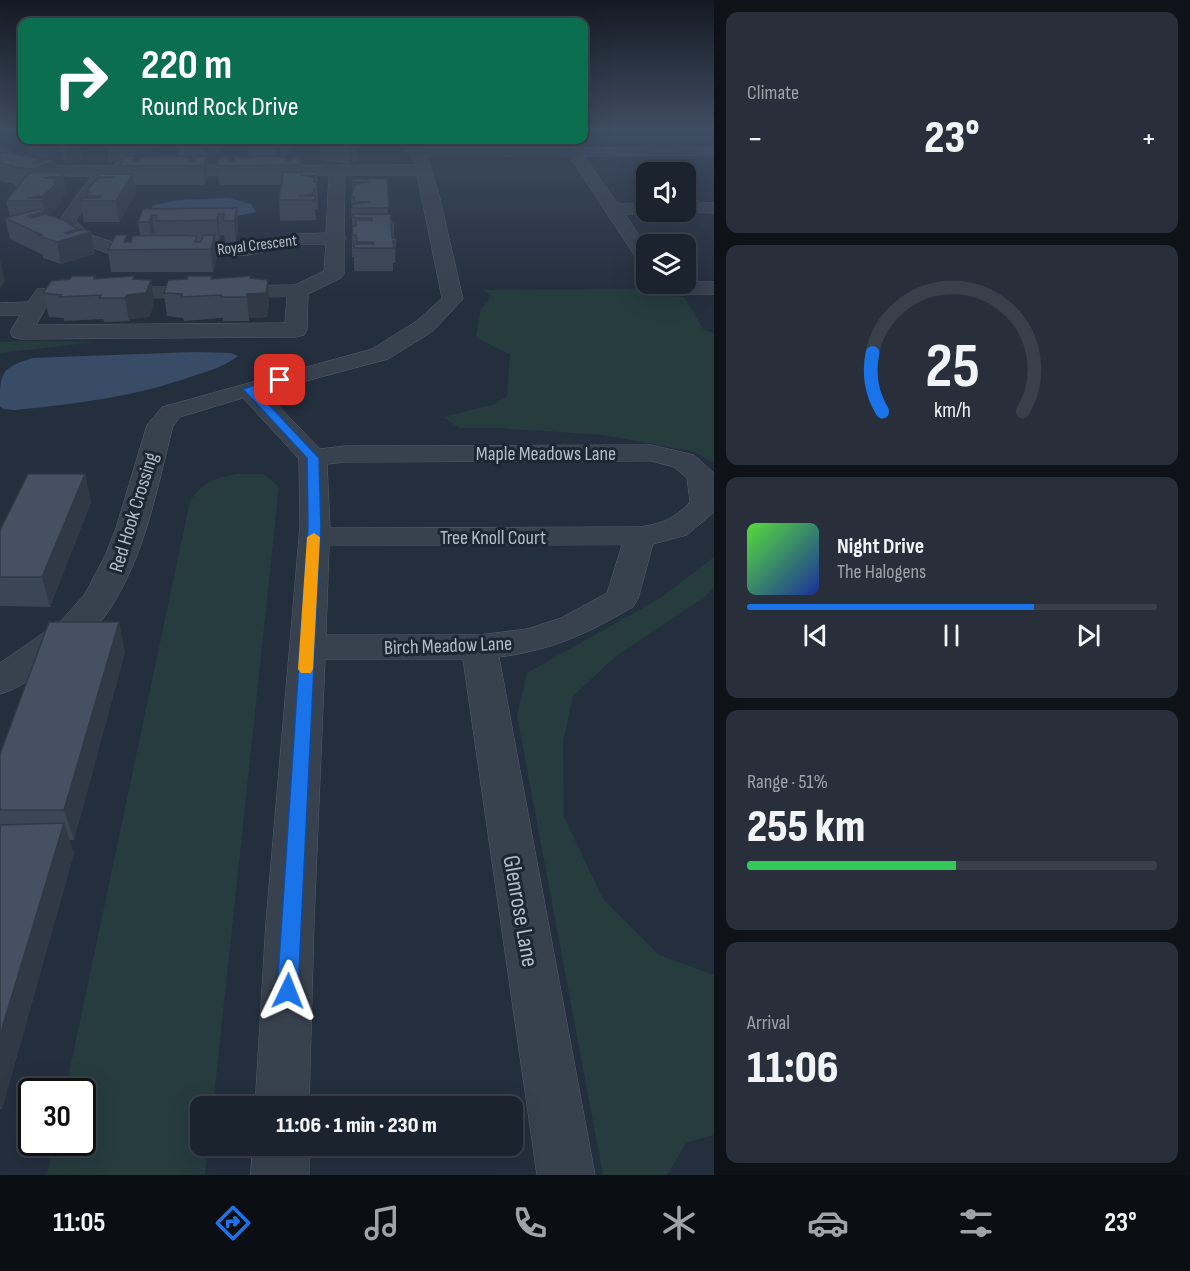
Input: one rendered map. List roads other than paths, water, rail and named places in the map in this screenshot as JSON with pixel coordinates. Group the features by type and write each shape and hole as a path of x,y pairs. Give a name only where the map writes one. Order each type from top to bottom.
{"street":[{"name":"Royal Crescent","path":"87,183 67,222 84,239 117,250 248,249 298,238 337,238"},
{"path":"298,291 296,330 21,332 44,293 298,291 334,274 337,238 337,183"},
{"name":"Red Hook Crossing","path":"0,681 81,623 104,594 117,568 160,425 171,412 380,354 425,326 453,299 427,183"},
{"path":"595,183 636,243"},
{"path":"613,209 636,208"},
{"path":"696,208 714,208"},
{"path":"696,287 714,288"},
{"path":"0,309 34,308"},
{"path":"248,389 313,458 314,537 291,910 283,1096"},
{"name":"Maple Meadows Lane","path":"313,458 345,454 651,453 684,461 701,475 705,504 691,519 672,532"},
{"name":"Tree Knoll Court","path":"314,537 639,536 672,532"},
{"name":"Birch Meadow Lane","path":"307,647 479,647 530,641 573,626 621,599 635,558 639,536"},
{"name":"Glenrose Lane","path":"479,647 566,1175"},
{"path":"280,1175 281,1156"}],"water":[{"path":"229,198 251,204 256,212 231,217 150,212 153,205 179,200"},
{"path":"195,352 231,353 238,356 207,371 130,394 15,410 4,409 0,406 0,386 4,373 14,365 32,358"}]}
